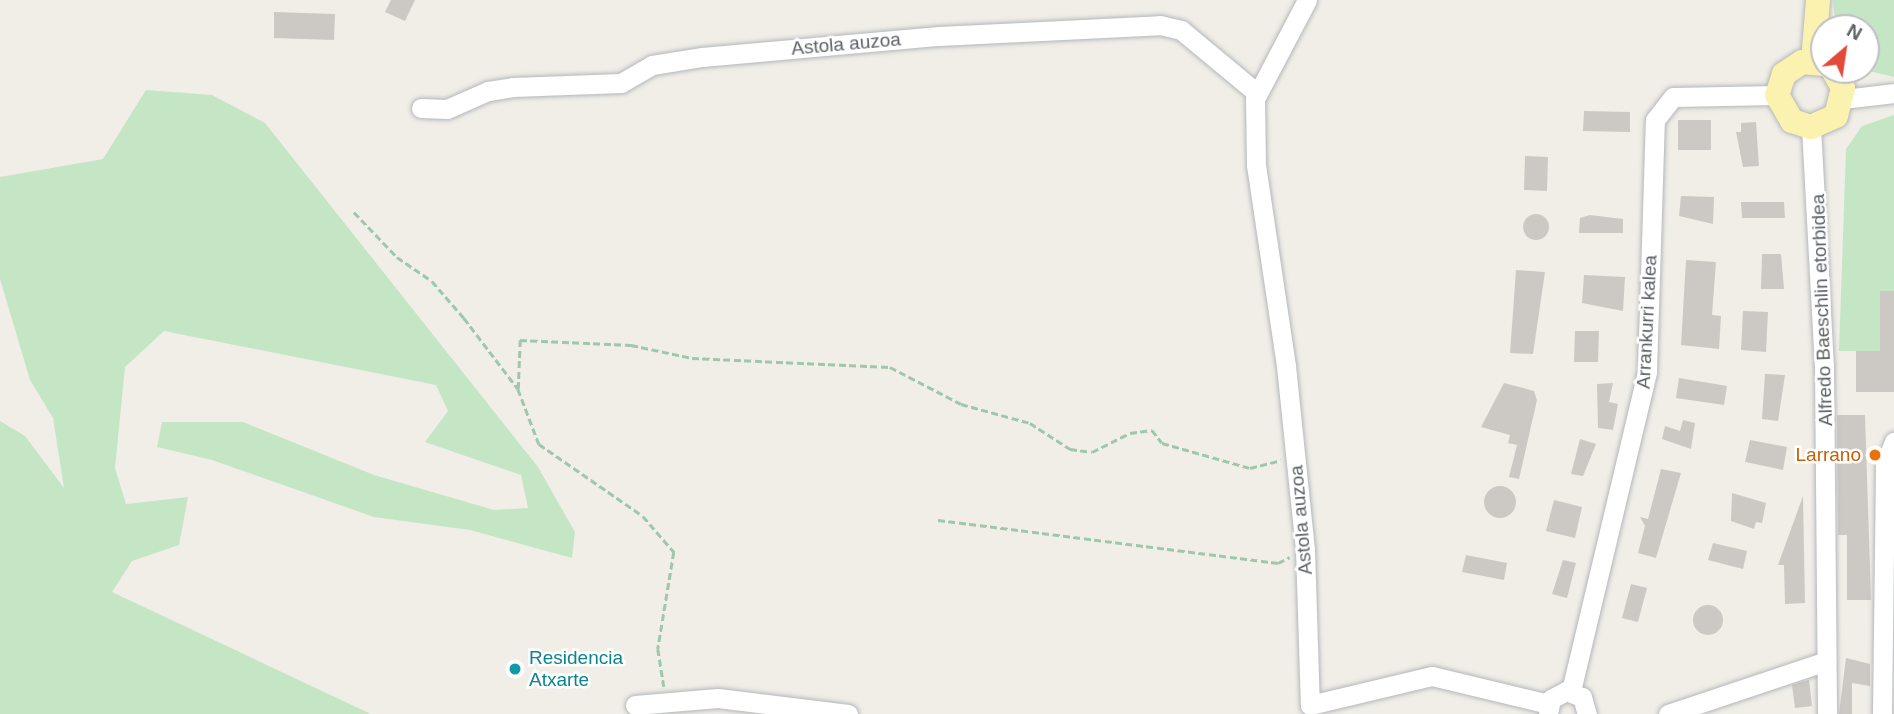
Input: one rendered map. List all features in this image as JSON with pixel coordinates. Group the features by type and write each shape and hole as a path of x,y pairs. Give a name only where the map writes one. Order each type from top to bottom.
{"main road":[{"path":"1810,65 1792,66 1777,95 1784,114 1811,127 1836,116 1843,99 1834,84"}],"street":[{"name":"Astola auzoa","path":"1307,0 1257,93 1256,165 1295,451 1305,549 1310,710 1432,676 1548,709"},
{"name":"Astola auzoa","path":"421,108 447,109 488,91 621,83 652,65 702,57 939,36 1160,25 1181,30 1257,93"},
{"name":"Arrankurri kalea","path":"1571,691 1647,371 1655,120 1673,97 1777,95"},
{"path":"1843,99 1890,95"},
{"name":"Alfredo Baeschlin etorbidea","path":"1811,127 1824,365 1827,714"},
{"path":"1886,704 1888,522 1885,465 1894,442"},
{"path":"1668,714 1826,661"},
{"path":"1548,709 1555,695 1571,691 1582,697 1587,714"},
{"path":"635,705 718,698 848,714"}],"path":[{"path":"354,212 397,257 432,281 518,389 539,443 643,516 674,552 658,649 667,703"},
{"path":"518,389 520,340 631,345 692,358 890,367 961,404 1030,423 1070,449 1092,452 1130,433 1152,430 1162,443 1250,468 1295,451"},
{"path":"938,520 1278,563 1305,549"}],"green space":[{"path":"1833,0 1894,0 1894,77 1880,74 1880,14 1834,14"},
{"path":"146,90 212,95 265,123 538,467 575,532 572,558 470,530 374,517 212,460 157,447 162,422 243,422 374,475 494,510 528,508 521,475 425,442 448,411 436,385 164,331 125,367 115,468 126,504 188,497 179,545 132,561 112,592 371,714 0,714 0,421 25,436 64,488 53,418 30,380 0,279 0,177 103,159"},
{"path":"1894,115 1894,291 1880,291 1880,351 1839,351 1846,149 1862,126"}],"building":[{"path":"391,0 415,0 405,21 385,12"},
{"path":"274,12 335,14 334,40 274,38"},
{"path":"1584,111 1630,112 1630,132 1583,131"},
{"path":"1678,120 1711,120 1711,150 1678,150"},
{"path":"1756,122 1759,166 1743,167 1736,132 1741,132 1741,123"},
{"path":"1525,156 1548,157 1547,191 1524,190"},
{"path":"1681,196 1714,197 1713,224 1679,216"},
{"path":"1741,202 1784,202 1785,218 1742,218"},
{"path":"1536,214 1545,218 1549,227 1545,236 1536,240 1527,236 1523,227 1527,218"},
{"path":"1590,215 1623,219 1623,233 1579,233 1580,218"},
{"path":"1762,254 1781,254 1784,289 1761,289"},
{"path":"1686,260 1716,262 1712,315 1721,316 1719,349 1681,345"},
{"path":"1516,270 1545,272 1533,354 1510,353"},
{"path":"1584,275 1625,277 1623,311 1582,303"},
{"path":"1880,291 1894,291 1894,392 1856,392 1856,351 1880,351"},
{"path":"1743,311 1768,312 1766,352 1741,350"},
{"path":"1575,331 1599,331 1598,362 1574,362"},
{"path":"1765,374 1785,375 1778,421 1762,419"},
{"path":"1679,378 1727,386 1724,405 1676,398"},
{"path":"1504,383 1534,391 1537,400 1519,479 1509,477 1517,445 1508,443 1510,435 1481,427"},
{"path":"1613,383 1609,402 1618,404 1613,430 1598,428 1597,384"},
{"path":"1837,415 1865,415 1871,600 1847,600 1847,535 1838,535"},
{"path":"1683,420 1695,423 1691,449 1662,439 1665,426 1680,431"},
{"path":"1580,439 1596,444 1583,476 1571,474"},
{"path":"1750,440 1787,447 1783,470 1745,462"},
{"path":"1661,469 1681,473 1656,558 1638,553 1645,526 1640,517 1648,519"},
{"path":"1500,486 1511,491 1516,502 1511,513 1500,518 1489,513 1484,502 1489,491"},
{"path":"1732,493 1766,503 1762,523 1756,522 1754,529 1731,521"},
{"path":"1803,496 1805,603 1785,604 1784,565 1778,565"},
{"path":"1554,500 1582,507 1575,538 1546,531"},
{"path":"1713,543 1747,551 1743,569 1708,560"},
{"path":"1466,555 1507,563 1504,580 1462,572"},
{"path":"1563,560 1576,563 1567,598 1552,594"},
{"path":"1631,584 1647,588 1638,622 1622,618"},
{"path":"1708,605 1719,609 1723,620 1719,631 1708,635 1697,631 1693,620 1697,609"},
{"path":"1846,658 1870,664 1870,686 1852,683 1852,714 1839,714"},
{"path":"1809,680 1812,706 1795,708 1792,685"}],"place":[{"name":"Larrano","path":"1875,455"},
{"name":"Residencia Atxarte","path":"515,669"}]}
